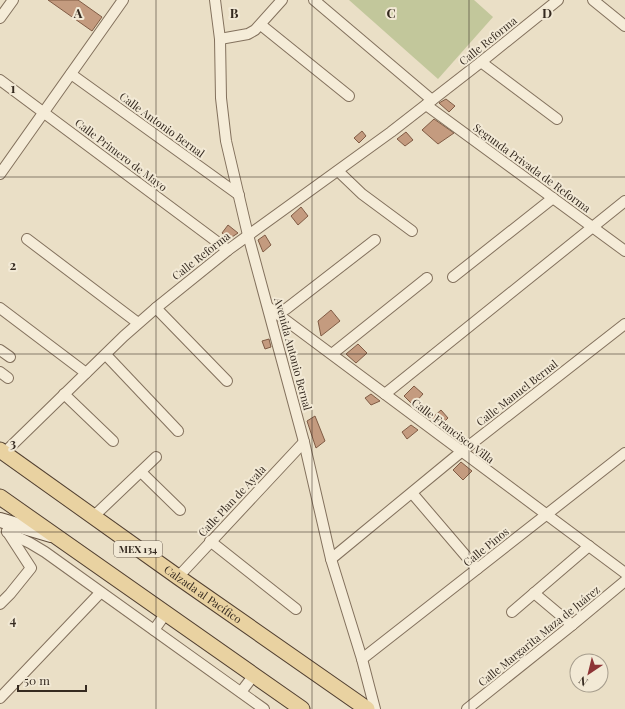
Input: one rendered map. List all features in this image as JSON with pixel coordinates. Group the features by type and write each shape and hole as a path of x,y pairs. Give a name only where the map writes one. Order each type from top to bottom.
{"main road":[{"name":"Calzada al Pacífico","path":"2,452 352,703 367,709"},
{"path":"0,497 302,709"}],"street":[{"path":"0,18 13,0"},
{"path":"0,174 123,0"},
{"name":"Avenida Antonio Bernal","path":"215,0 220,39 220,81 223,122 248,235 304,442 331,559 362,658 375,709"},
{"path":"220,39 248,34 255,30 282,0"},
{"path":"314,0 429,103"},
{"name":"Calle Reforma","path":"2,452 156,308 228,250 429,103 558,0"},
{"path":"593,0 625,26"},
{"path":"261,25 349,96"},
{"path":"481,62 557,119"},
{"name":"Calle Antonio Bernal","path":"70,74 239,195"},
{"name":"Calle Primero de Mayo","path":"0,80 228,250"},
{"name":"Segunda Privada de Reforma","path":"429,103 625,251"},
{"path":"338,171 362,194 412,231"},
{"path":"453,277 553,198"},
{"path":"385,394 625,201"},
{"path":"27,239 138,324"},
{"path":"278,314 375,240"},
{"path":"332,354 427,278"},
{"name":"Calle Francisco Villa","path":"268,307 625,573"},
{"path":"0,308 86,373"},
{"path":"156,308 227,381"},
{"name":"Calle Manuel Bernal","path":"331,559 461,452 625,324"},
{"path":"0,350 10,357"},
{"path":"106,355 178,431"},
{"path":"64,394 113,441"},
{"name":"Calle Plan de Ayala","path":"178,577 304,442"},
{"name":"Calle Pinos","path":"362,658 625,453"},
{"path":"93,517 156,457"},
{"path":"141,472 180,510"},
{"path":"412,493 477,569"},
{"path":"3,524 34,529 59,538"},
{"path":"0,604 31,568 3,524"},
{"path":"3,524 45,552 264,709"},
{"path":"210,541 296,608"},
{"path":"512,612 589,546"},
{"name":"Calle Margarita Maza de Juárez","path":"467,709 572,625 625,580"},
{"path":"0,698 100,592"},
{"path":"534,594 572,625"},
{"path":"154,630 166,613"},
{"path":"241,692 254,675"}],"green space":[{"path":"349,0 474,0 493,17 438,79"}],"building":[{"path":"48,0 78,0 102,17 92,31"},
{"path":"446,99 455,106 449,112 439,103"},
{"path":"434,119 454,133 438,144 422,130"},
{"path":"362,131 366,136 359,143 354,138"},
{"path":"406,132 413,140 405,146 397,139"},
{"path":"301,207 308,216 298,225 291,216"},
{"path":"228,225 238,233 229,239 222,233"},
{"path":"265,235 271,245 263,252 258,240"},
{"path":"331,310 340,321 321,336 318,321"},
{"path":"269,339 271,347 265,349 262,341"},
{"path":"358,344 367,353 356,363 346,354"},
{"path":"414,386 423,394 413,405 404,396"},
{"path":"371,394 380,401 371,405 365,398"},
{"path":"441,410 448,418 440,426 432,418"},
{"path":"315,416 325,441 316,448 307,421"},
{"path":"411,425 418,430 407,439 402,432"},
{"path":"461,462 472,471 463,480 453,470"}]}
